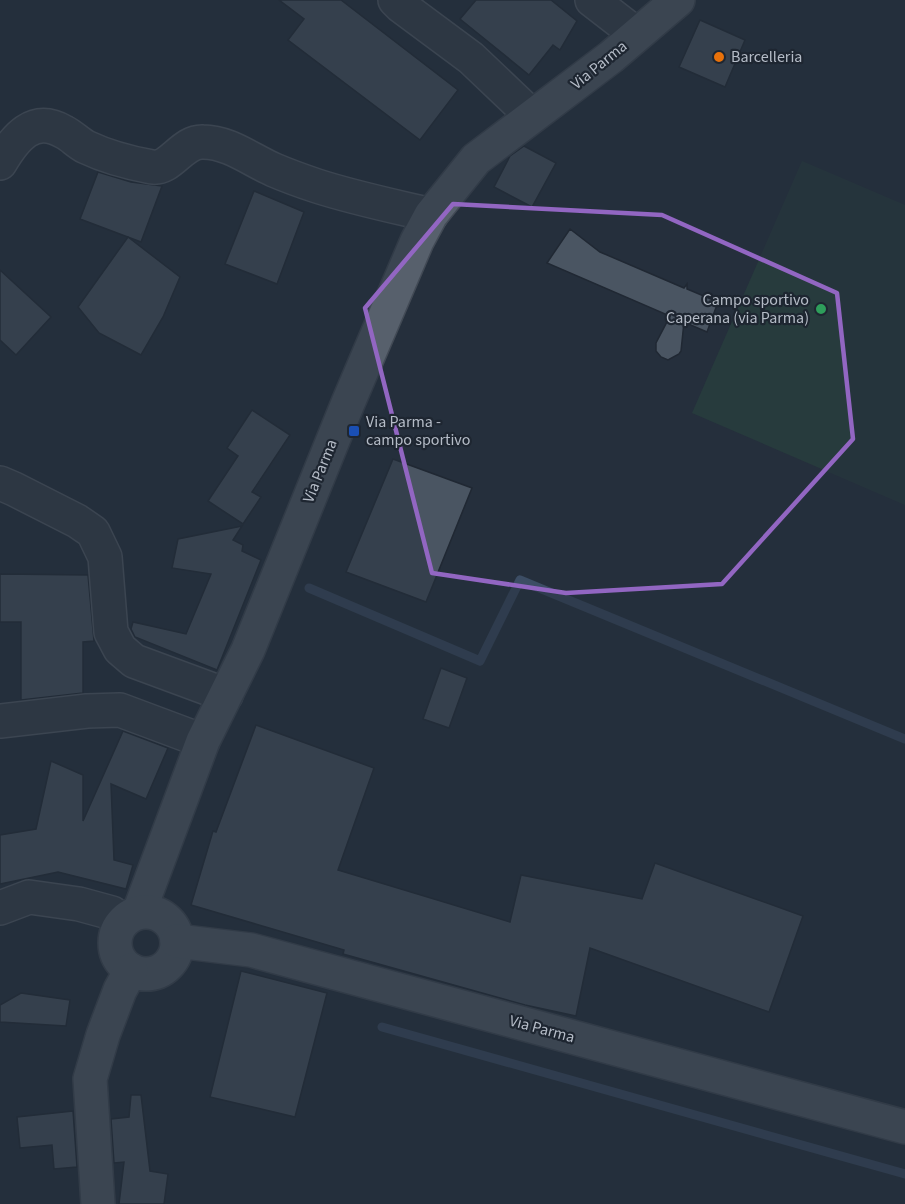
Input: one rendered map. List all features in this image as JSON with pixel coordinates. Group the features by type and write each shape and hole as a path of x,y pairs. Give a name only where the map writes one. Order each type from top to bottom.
{"main road":[{"name":"Via Parma","path":"131,917 203,741 248,650 412,252 431,215 476,159 611,57 678,0"},
{"path":"153,912 165,918 174,928 177,941 175,954 168,965 157,972 143,974 131,970 120,961 115,948 116,933 131,917 153,912"},
{"name":"Via Parma","path":"177,941 250,950 905,1127"},
{"path":"98,1204 90,1079 103,1035 120,990 131,970"}],"street":[{"path":"395,0 471,58 532,116"},
{"name":"Via Parma","path":"592,0 636,34"},
{"path":"0,163 9,148 25,130 41,125 62,131 85,147 106,155 157,168 187,145 202,141 226,146 317,186 431,215"},
{"path":"0,483 77,521 93,532 105,557 111,632 120,649 134,661 226,695"},
{"path":"0,721 87,711 120,710 203,741"},
{"path":"0,908 29,897 79,904 131,917"}],"highlighted area":[{"path":"453,204 662,215 837,293 853,439 722,584 566,593 432,573 365,308"}],"green space":[{"name":"Campo sportivo Caperana (via Parma)","path":"802,161 905,205 905,505 692,413"}],"building":[{"path":"279,0 341,0 458,90 420,140 288,40 304,19"},
{"path":"476,0 551,0 577,21 560,50 553,45 529,75 460,19"},
{"path":"700,20 745,40 725,87 679,67"},
{"path":"524,146 556,163 532,207 494,187 510,156"},
{"path":"98,172 131,182 162,186 141,242 80,219"},
{"path":"254,191 304,212 277,284 225,264"},
{"path":"570,229 600,252 684,288 687,284 687,289 718,302 707,332 684,322 681,351 668,360 661,357 656,351 656,343 670,316 547,263"},
{"path":"128,237 180,277 163,317 141,355 99,333 78,307"},
{"path":"0,270 51,317 16,355 0,340"},
{"path":"252,410 290,435 252,492 261,497 243,524 208,501 238,456 227,448"},
{"path":"393,459 472,488 426,602 346,572"},
{"path":"242,526 233,540 243,545 242,551 261,560 217,670 135,637 131,629 133,622 186,634 211,574 172,568 178,539"},
{"path":"0,574 88,575 94,641 83,642 83,693 21,700 21,622 0,622"},
{"path":"441,668 467,678 449,728 423,719"},
{"path":"256,725 374,768 338,870 510,922 521,875 642,899 655,863 803,916 769,1012 590,948 576,1016 525,1005 343,954 344,950 191,905 213,831 216,832"},
{"path":"123,731 168,748 146,799 111,784 114,860 133,865 126,889 58,872 0,884 0,835 36,829 51,761 83,775 83,821"},
{"path":"241,971 327,993 295,1117 210,1097"},
{"path":"21,993 70,1000 66,1026 0,1022 0,1005"},
{"path":"131,1095 141,1095 150,1171 168,1174 164,1204 119,1204 124,1162 114,1163 111,1119 129,1117"},
{"path":"73,1111 77,1167 54,1169 52,1145 20,1148 17,1117"}],"waterway":[{"path":"309,588 480,661 520,580 905,739"},
{"path":"382,1027 905,1174"}],"place":[{"name":"Barcelleria","path":"719,57"},
{"name":"Campo sportivo Caperana (via Parma)","path":"821,309"},
{"name":"Via Parma - campo sportivo","path":"354,431"}]}
